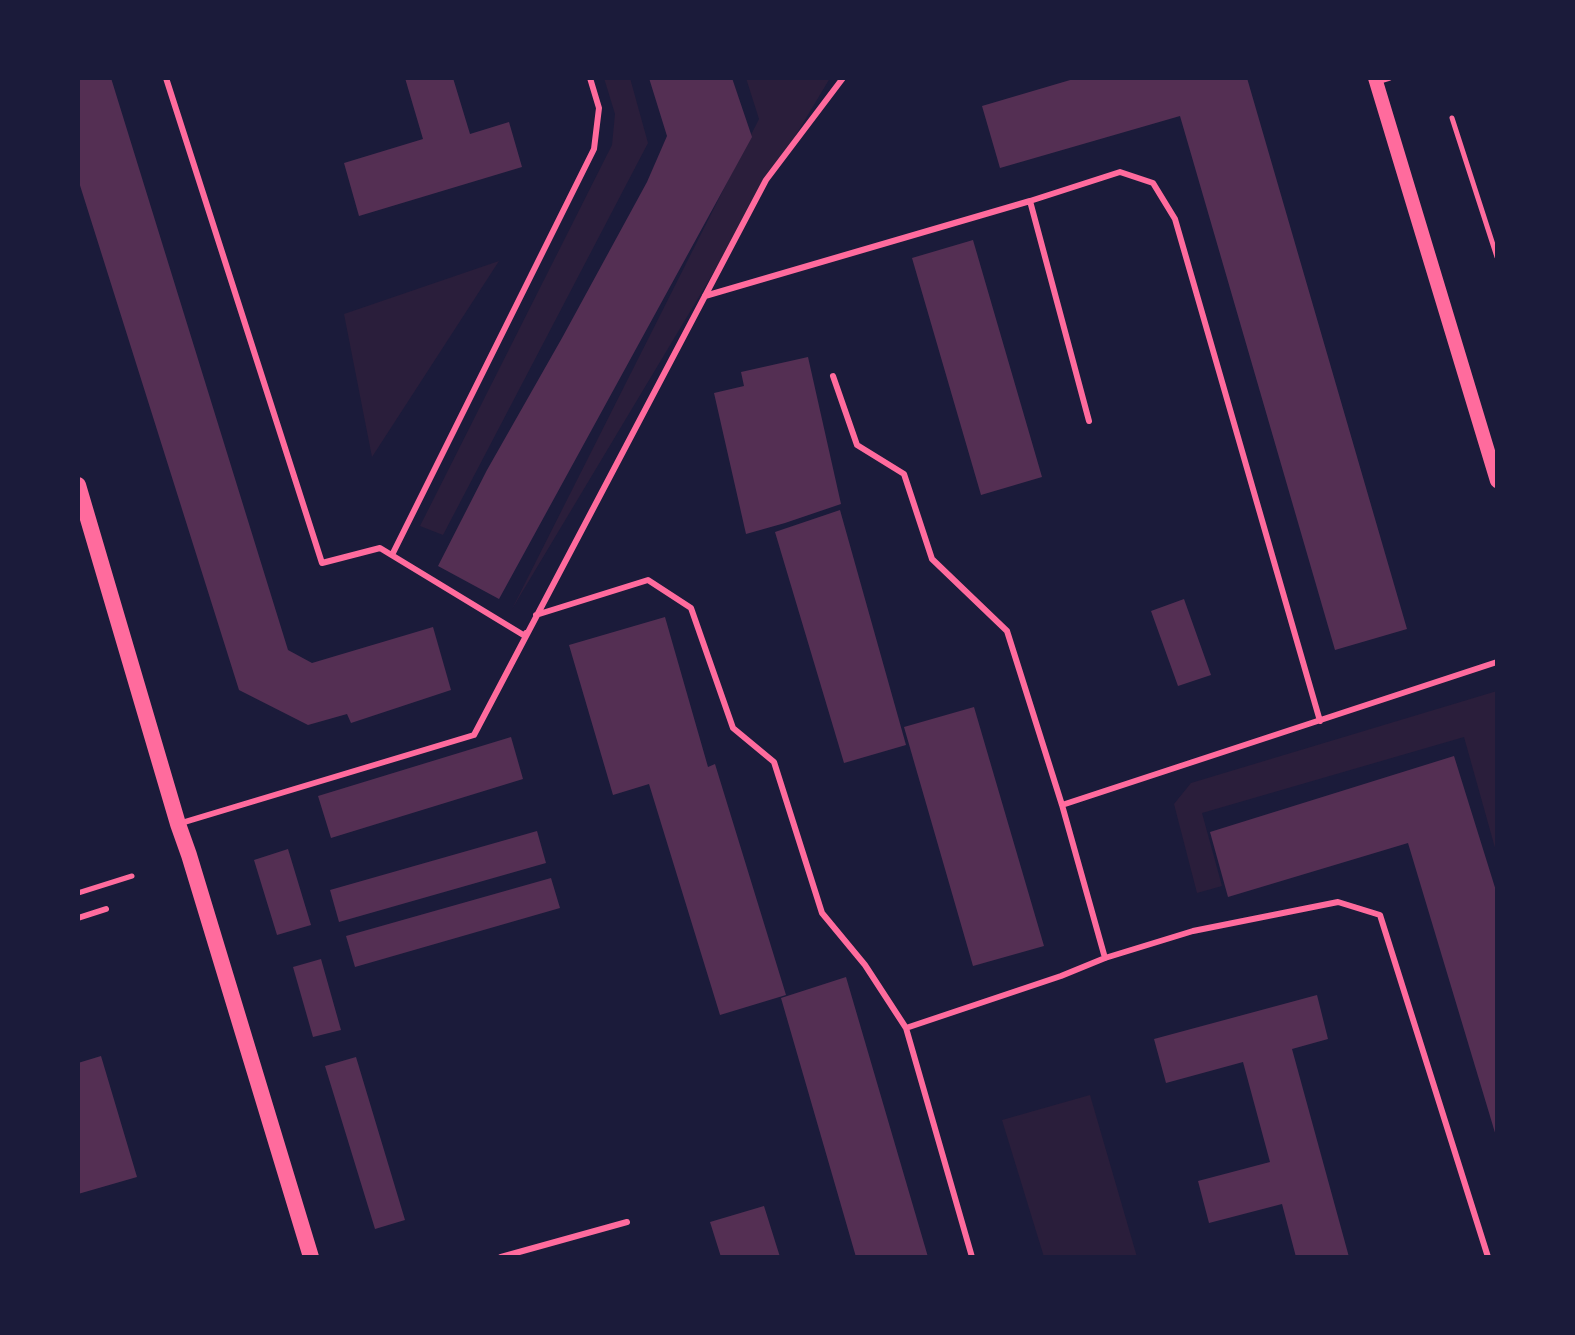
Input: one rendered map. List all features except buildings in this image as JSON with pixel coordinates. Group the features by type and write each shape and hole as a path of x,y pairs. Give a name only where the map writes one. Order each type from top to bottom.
{"main road":[{"path":"78,485 311,1257"}],"street":[{"path":"1380,79 1497,481"}],"lane":[{"path":"166,78 322,563 380,548 525,636 526,633"},
{"path":"392,555 594,149 599,108 590,78"},
{"path":"178,824 474,735 766,180 843,78"},
{"path":"705,296 1120,172 1153,183 1175,219 1320,721"},
{"path":"1030,201 1089,421"},
{"path":"833,376 857,445 904,474 932,559 1007,631 1062,805 1105,958"},
{"path":"536,615 648,580 691,608 733,728 774,762 822,913 865,965 906,1028 972,1257"},
{"path":"1062,805 1497,662"},
{"path":"906,1028 1105,958 1193,931 1338,902 1380,915 1488,1257"},
{"path":"78,918 106,909"},
{"path":"501,1257 627,1222"}],"path":[{"path":"1452,118 1497,257"},
{"path":"78,893 132,876"}],"shaded area":[{"path":"604,78 630,78 648,143 443,535 420,526 612,145 615,114"},
{"path":"746,78 830,78 512,609 759,119"},
{"path":"499,261 372,457 344,314"},
{"path":"1497,691 1497,855 1464,737 1202,813 1222,886 1197,893 1174,804 1191,783"},
{"path":"1090,1095 1137,1257 1044,1257 1002,1120"}]}
